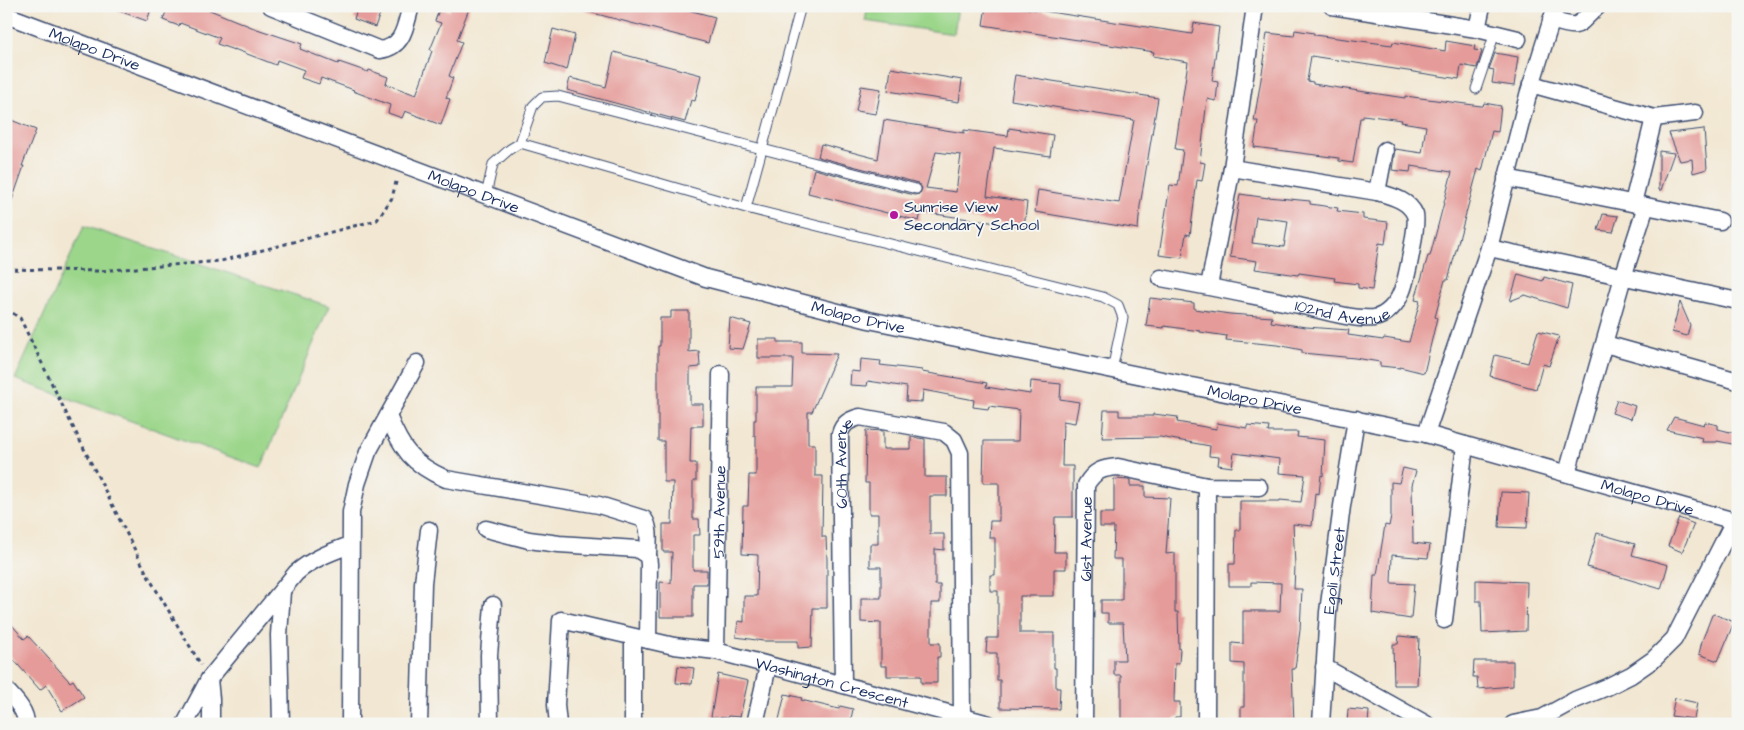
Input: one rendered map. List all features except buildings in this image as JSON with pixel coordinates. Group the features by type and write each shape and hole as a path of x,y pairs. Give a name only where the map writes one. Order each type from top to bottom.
{"street":[{"path":"271,6 380,50 389,49 402,37 412,6"},
{"path":"1209,286 1232,168 1255,6"},
{"path":"1332,6 1476,29 1518,39"},
{"path":"1476,29 1482,6"},
{"path":"1426,434 1489,248 1532,84 1554,13 1573,27 1580,24 1598,6"},
{"name":"Molapo Drive","path":"17,14 400,163 706,278 869,320 1426,434 1736,522"},
{"path":"1532,84 1654,118 1695,113"},
{"path":"1567,473 1623,278 1639,205 1654,118"},
{"path":"1377,192 1386,150"},
{"name":"102nd Avenue","path":"1161,278 1348,315 1375,318 1388,312 1401,294 1416,229 1415,216 1407,204 1377,192 1232,168"},
{"path":"1506,178 1720,221"},
{"path":"1489,248 1738,301"},
{"path":"1605,344 1738,381"},
{"path":"350,724 351,512 357,484 368,452 416,363"},
{"name":"59th Avenue","path":"716,651 721,374"},
{"path":"388,416 403,448 413,459 428,471 446,479 599,506 644,519 647,522 649,585 641,639 633,724"},
{"name":"60th Avenue","path":"843,684 840,434 842,427 850,420 860,417 944,432 954,440 960,453 962,717"},
{"name":"Egoli Street","path":"1321,724 1328,612 1356,419"},
{"path":"1444,620 1465,445"},
{"name":"61st Avenue","path":"1084,724 1086,485 1091,476 1103,468 1118,467 1207,486 1259,487"},
{"path":"1206,724 1207,486"},
{"path":"1513,724 1543,721 1575,700 1631,675 1654,659 1674,639 1736,522"},
{"path":"418,724 423,583 429,530"},
{"path":"486,530 536,541 637,549 648,556"},
{"path":"185,724 209,679 296,573 320,557 350,544"},
{"path":"281,724 279,635 282,591"},
{"path":"490,724 489,655 493,605"},
{"name":"Washington Crescent","path":"558,724 556,705 560,620 674,646 716,651 989,724"},
{"path":"755,724 768,666"},
{"path":"1324,667 1426,724"},
{"path":"209,679 211,724"},
{"path":"6,690 21,706 26,724"}],"lane":[{"path":"746,208 801,6"},
{"path":"1476,88 1495,33"},
{"path":"520,143 533,106 542,97 558,96 916,189"},
{"path":"486,195 493,164 510,148 520,143 746,208 1103,297 1118,305 1123,318 1112,370"}],"path":[{"path":"6,269 99,271 221,261 377,220 392,198 400,163"},
{"path":"6,310 20,318 148,576 209,679"}],"green space":[{"path":"868,6 958,6 954,34 865,21"},
{"path":"84,226 329,306 261,468 15,379"}],"place":[{"name":"Sunrise View Secondary School","path":"894,215"}]}
